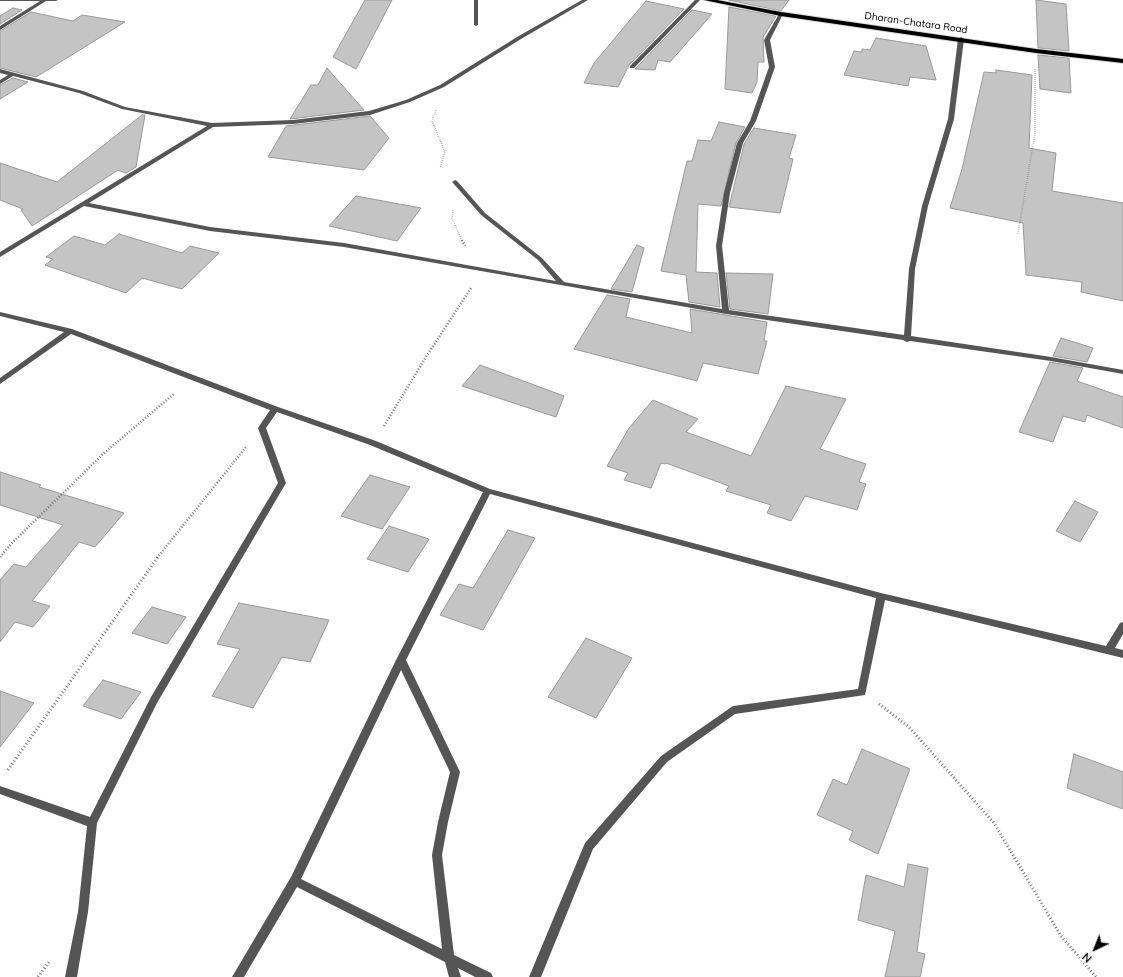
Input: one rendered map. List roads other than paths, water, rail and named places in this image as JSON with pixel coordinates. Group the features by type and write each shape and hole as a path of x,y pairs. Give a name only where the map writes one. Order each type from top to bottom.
{"main road":[{"name":"Dharan-Chatara Road","path":"707,0 781,14 1036,51 1123,61"}],"street":[{"path":"0,0 56,0"},
{"path":"476,0 476,25"},
{"path":"0,72 81,92 124,108 212,125 293,122 370,113 408,101 442,86 519,38 586,0"},
{"path":"632,67 698,0"},
{"path":"0,28 44,1"},
{"path":"726,312 719,246 727,193 740,143 753,121 772,67 767,40 781,14"},
{"path":"907,340 912,269 925,206 952,119 961,39"},
{"path":"0,82 13,74"},
{"path":"0,255 212,125"},
{"path":"455,182 483,214 540,259 562,284"},
{"path":"83,204 210,229 344,245 726,312 907,340 1051,359 1123,372"},
{"path":"0,314 70,331 275,409 373,443 488,491 881,596 1123,654"},
{"path":"0,382 70,331"},
{"path":"71,977 83,912 92,823 154,700 282,483 262,428 275,409"},
{"path":"238,977 295,881 401,660 488,491"},
{"path":"536,977 589,846 664,760 733,710 862,692 881,596"},
{"path":"1109,650 1123,626"},
{"path":"401,660 455,772 443,822 437,856 449,958 455,977"},
{"path":"0,790 92,823"},
{"path":"295,881 487,977"}]}
